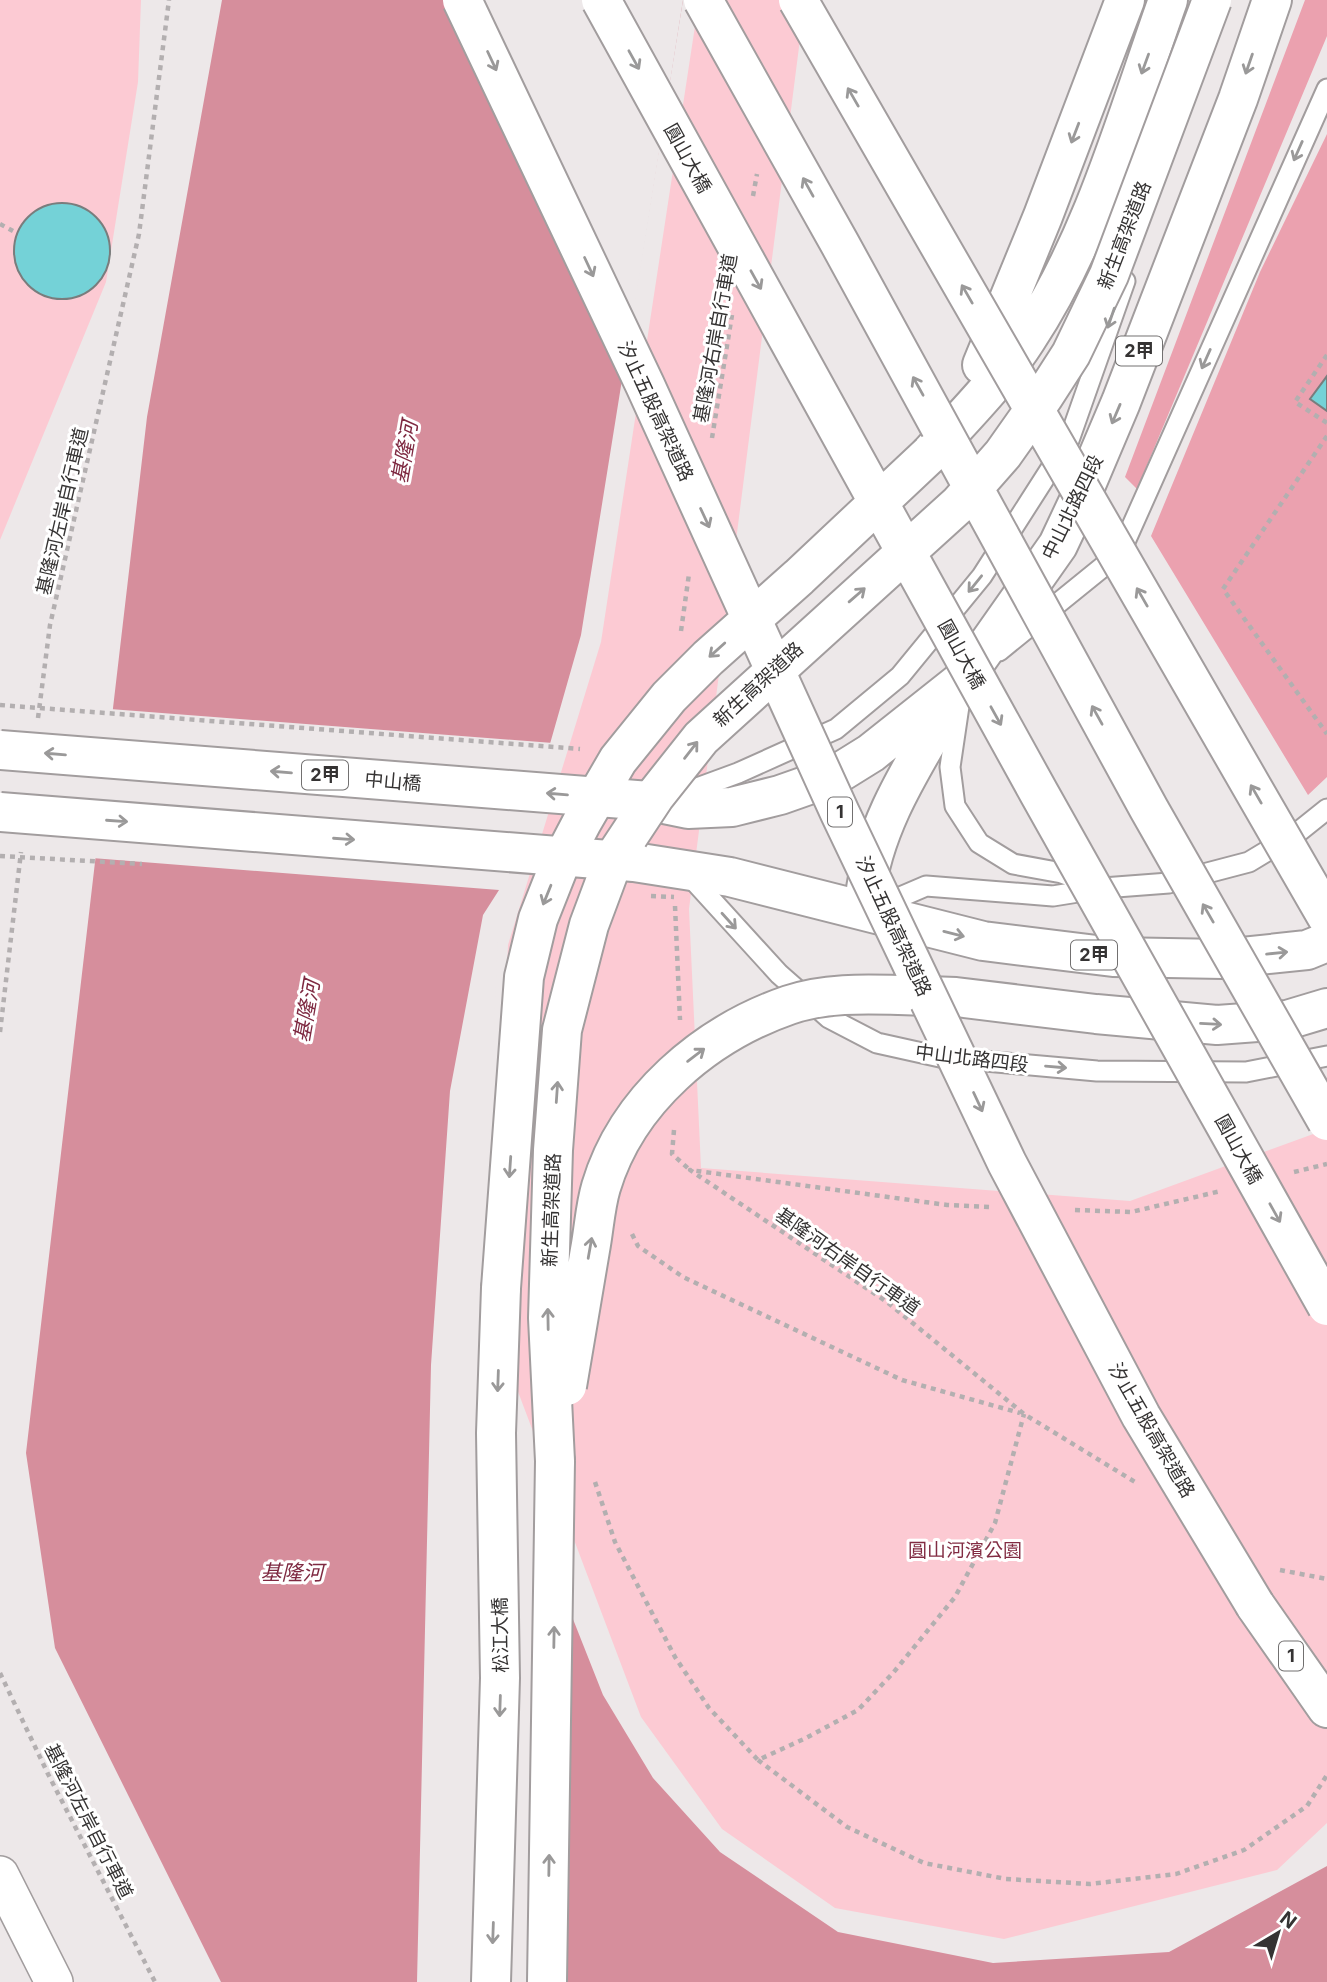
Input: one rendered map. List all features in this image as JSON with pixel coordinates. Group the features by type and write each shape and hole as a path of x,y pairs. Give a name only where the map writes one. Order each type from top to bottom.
{"main road":[{"name":"汐止五股高架道路","path":"462,0 1007,1163 1141,1416 1255,1605 1327,1708"},
{"name":"圓山大橋","path":"601,0 1039,793 1327,1306"},
{"path":"703,0 1149,809 1327,1121"},
{"path":"798,0 1327,917"},
{"path":"930,454 967,394 990,349 1125,0"},
{"name":"新生高架道路","path":"501,1288 524,977 538,919 559,866 618,760 669,697 930,454 1012,361 1062,279 1087,226 1168,0"},
{"name":"新生高架道路","path":"555,1461 548,1306 553,1150 562,1030 589,925 614,859 632,828 701,738 959,504 1003,454 1071,354 1099,299 1129,227 1212,0"},
{"name":"中山北路四段","path":"655,801 688,809 732,807 780,795 834,776 871,753 962,680 1058,545 1082,494 1121,402 1238,99 1272,0"},
{"path":"864,912 871,863 885,821 902,785 962,680"},
{"name":"中山橋","path":"0,750 655,801"},
{"name":"2甲","path":"11,826 635,862 730,877 983,941 1113,957 1223,959 1307,950 1327,942"},
{"path":"547,1982 555,1461 600,1188 624,1133 656,1091 714,1042 752,1020 791,1004 849,994 956,997 1217,1026 1287,1020 1327,1008"},
{"name":"松江大橋","path":"491,1982 500,1678 496,1433 501,1288"}],"street":[{"path":"0,1875 54,1982"}],"lane":[{"path":"655,801 738,773 836,729 900,676 982,576 1069,440 1225,0"},
{"path":"1103,888 1062,873 1013,863 979,843 955,806 950,767 962,680 1120,554 1327,89"},
{"path":"864,912 926,887 1053,896 1103,888 1169,883 1249,862 1297,833 1327,808"},
{"name":"中山北路四段","path":"684,870 779,974 829,1018 877,1043 940,1057 1097,1071 1246,1072 1327,1056"}],"path":[{"name":"基隆河左岸自行車道","path":"38,719 50,625 139,233 169,0"},
{"path":"752,205 759,164"},
{"path":"0,225 13,231"},
{"name":"基隆河右岸自行車道","path":"710,451 733,314"},
{"path":"1327,355 1295,402 1327,423"},
{"path":"1327,436 1223,589 1327,734"},
{"path":"679,641 690,573"},
{"path":"0,705 589,749"},
{"path":"0,1032 11,826"},
{"path":"1286,1175 1327,1164"},
{"name":"基隆河右岸自行車道","path":"999,1207 947,1205 690,1170 887,1302 1024,1414"},
{"path":"1065,1209 1131,1212 1234,1188"},
{"path":"626,1222 638,1246 683,1278 902,1380 1024,1414 995,1522 955,1597 893,1673 858,1710 758,1760"},
{"path":"593,1478 615,1542 675,1657 709,1708 758,1760 847,1827 924,1863 1006,1879 1090,1884 1177,1874 1244,1850 1307,1806 1327,1775"},
{"name":"基隆河左岸自行車道","path":"0,1673 48,1774 155,1982"}],"green space":[{"path":"0,0 141,0 138,82 106,282 0,540"},
{"name":"圓山河濱公園","path":"699,0 805,0 689,909 701,1168 1130,1201 1327,1129 1327,1823 1277,1870 1004,1939 835,1908 722,1829 641,1717 492,1323 508,945 601,642"}],"shaded area":[{"path":"1305,0 1327,0 1327,36 1137,489 1125,477"},
{"path":"1327,134 1327,777 1308,795 1151,536 1260,272"}],"water":[{"name":"基隆河","path":"222,0 683,0 581,635 495,937 477,1327 533,1518 603,1695 653,1778 720,1852 838,1932 993,1963 1169,1952 1327,1866 1327,1982 221,1982 55,1648 26,1453 147,417"}],"pier":[{"path":"483,0 683,0 633,317 516,67"},
{"path":"110,709 553,743 498,938 480,1327 537,1517 561,1982 417,1982 431,1365 450,1091 483,915 499,890 92,858"}],"building":[{"path":"62,203 80,207 96,217 106,233 110,251 106,269 96,285 80,295 62,299 44,295 28,285 18,269 14,251 18,233 28,217 44,207"},
{"path":"1327,376 1327,411 1310,399"}]}
